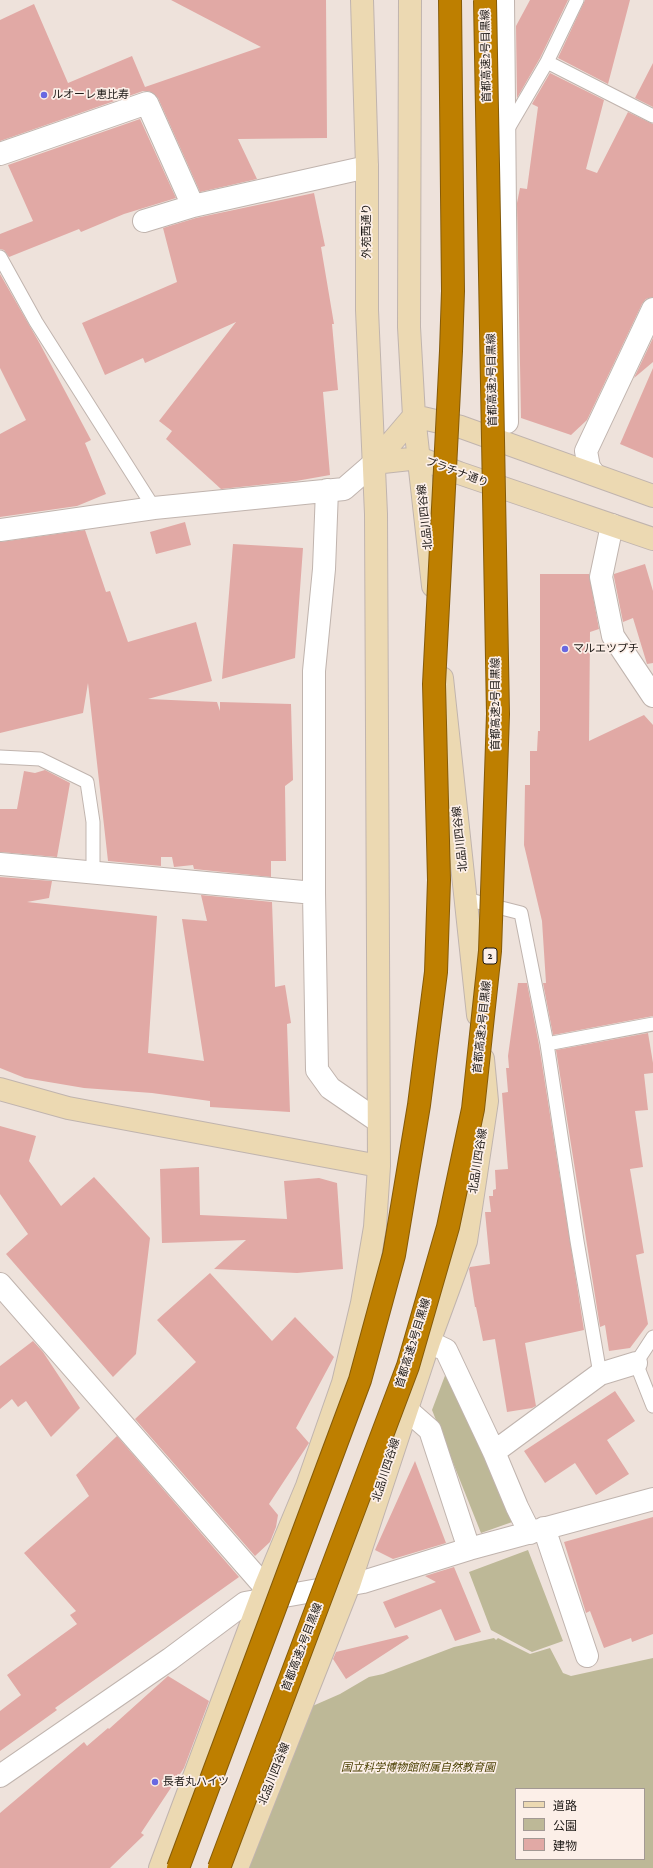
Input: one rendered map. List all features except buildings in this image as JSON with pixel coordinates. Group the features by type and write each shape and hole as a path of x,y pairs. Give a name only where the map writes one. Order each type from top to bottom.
{"highway":[{"path":"178,1868 360,1380 394,1255 419,1105 436,972 439,888 434,684 452,351 453,291 450,0"},
{"name":"首都高速2号目黒線","path":"219,1868 408,1366 448,1227 473,1109 490,952 498,714 485,0"}],"main road":[{"name":"外苑西通り","path":"362,0 367,168 367,310 374,463"},
{"path":"160,1868 262,1594 307,1486 343,1383 362,1303 375,1227 378,1166 378,1120 376,558 374,463 414,416 409,327 410,0"},
{"path":"414,416 461,427 653,496"},
{"name":"北品川四谷線","path":"237,1868 349,1585 406,1409 466,1242 487,1101 414,416"},
{"name":"プラチナ通り","path":"374,463 419,458 653,539"},
{"path":"0,1089 68,1108 378,1166"}],"street":[{"path":"502,0 507,422"},
{"path":"0,154 147,103 193,206"},
{"path":"144,221 193,206 367,168"},
{"path":"594,474 589,467 586,451 653,309"},
{"path":"0,530 154,508 344,489 374,463"},
{"path":"327,490 324,569 314,671 314,893 317,1070 330,1088 378,1120"},
{"path":"612,525 601,577 613,636 653,696"},
{"path":"0,864 314,893"},
{"path":"0,1284 262,1594"},
{"path":"429,1342 446,1350 494,1452 517,1508 537,1531 587,1656"},
{"path":"494,1452 600,1374 636,1363"},
{"path":"406,1409 430,1430 469,1549"},
{"path":"0,1776 170,1659 245,1603 262,1594 349,1585 469,1549 653,1499"}],"lane":[{"path":"504,136 547,62 577,0"},
{"path":"547,62 653,116"},
{"path":"0,257 36,322 154,508"},
{"path":"0,757 40,759 87,782 93,822 93,873"},
{"path":"466,899 521,913 547,1044 577,1241 600,1374"},
{"path":"547,1044 653,1024"},
{"path":"653,1337 636,1363 653,1406"}],"green space":[{"path":"446,1373 515,1521 481,1533 432,1410"},
{"path":"528,1550 563,1641 532,1652 491,1630 469,1572"},
{"name":"国立科学博物館附属自然教育園","path":"494,1638 496,1640 498,1638 530,1654 550,1648 563,1673 571,1676 653,1658 653,1868 247,1868 308,1708 340,1694 369,1677 383,1674 454,1647"}],"place":[{"name":"ルオーレ恵比寿","path":"44,95"},
{"name":"マルエツプチ","path":"565,649"},
{"name":"長者丸ハイツ","path":"155,1782"}]}
